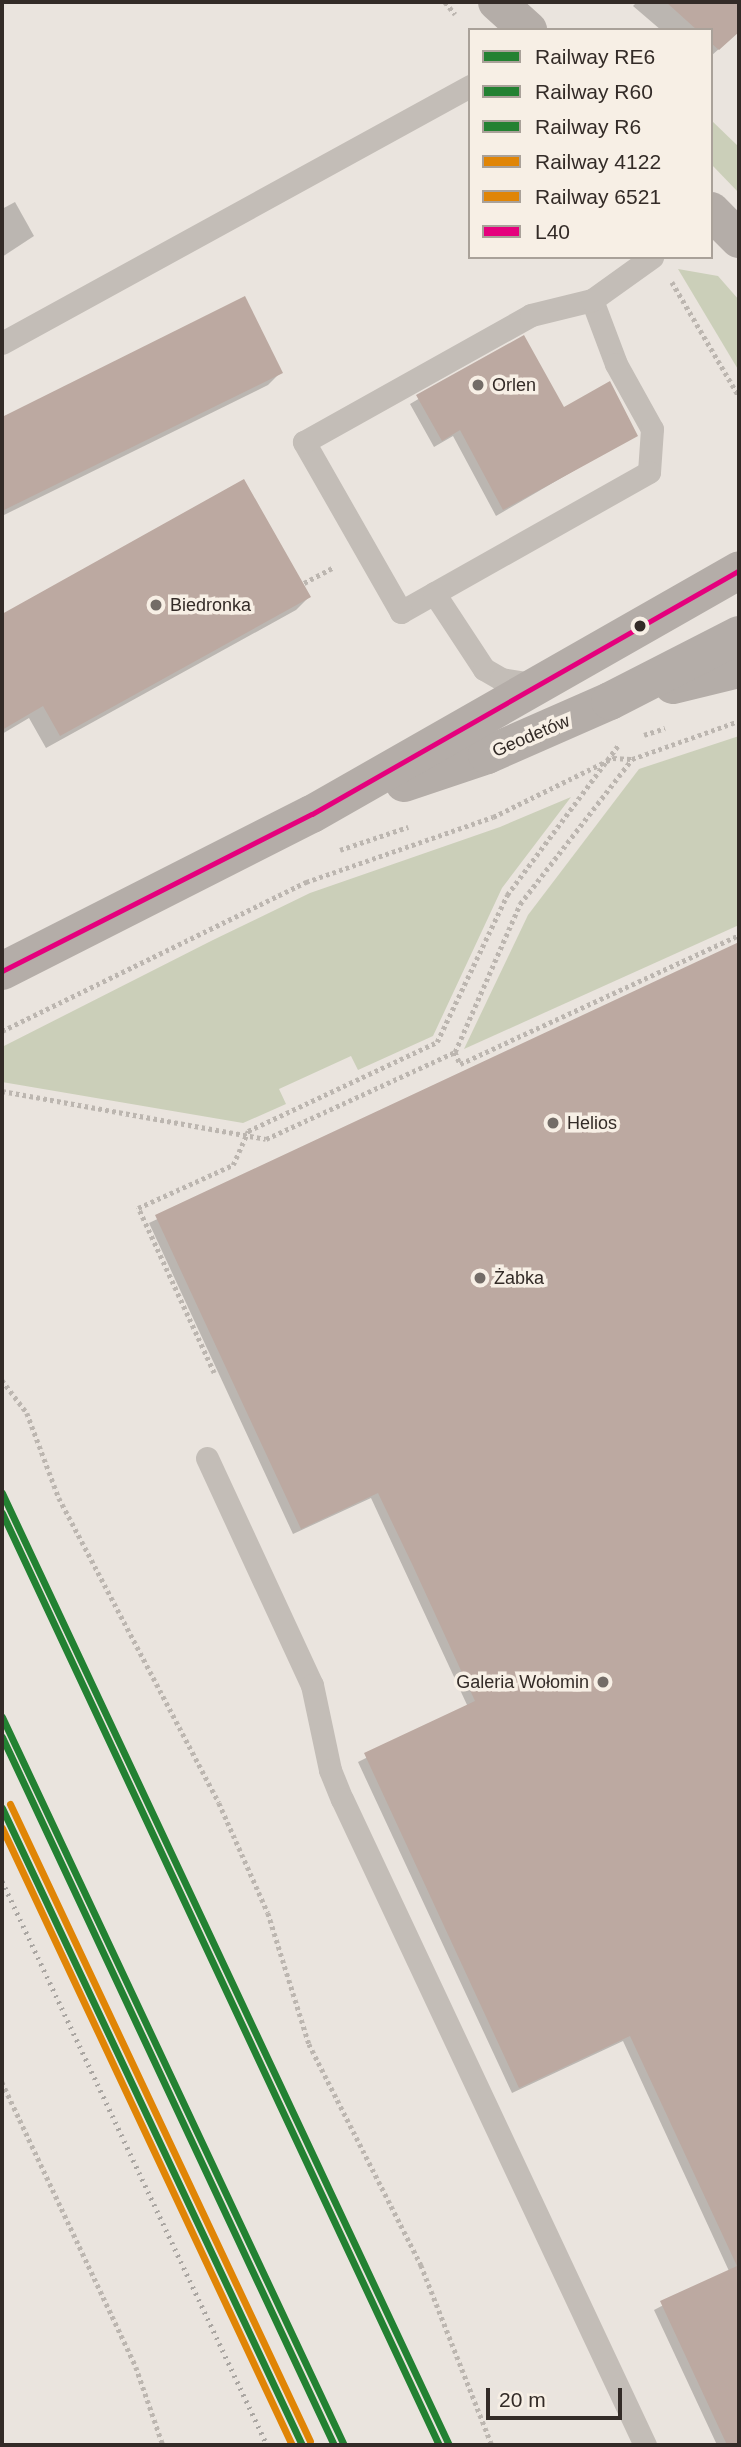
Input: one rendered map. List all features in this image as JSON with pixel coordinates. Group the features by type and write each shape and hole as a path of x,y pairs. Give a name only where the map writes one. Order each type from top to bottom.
{"main road":[{"path":"497,2 526,28"},
{"path":"713,213 739,239"},
{"name":"Geodetów","path":"2,971 312,814 541,686 739,570"},
{"name":"Geodetów","path":"312,814 487,755 610,701 739,635"},
{"path":"610,701 739,669"}],"lane":[{"path":"2,344 468,87"},
{"path":"592,300 616,364 652,429 649,472 401,612 304,442 531,315 592,300 658,263"},
{"path":"434,593 484,669 501,679 541,686"},
{"path":"207,1458 312,1685 334,1780 645,2445"}],"path":[{"path":"658,263 739,396"},
{"path":"2,1031 306,882 493,817 613,758 632,759 739,722"},
{"path":"608,748 670,726"},
{"path":"214,1373 138,1208 233,1165 246,1136 437,1042 507,895 613,758 620,743"},
{"path":"2,1091 266,1139 455,1052 520,904 632,759"},
{"path":"336,851 411,827"},
{"path":"455,1052 460,1064 739,935"},
{"path":"2,1380 27,1413 59,1498 219,1803 268,1913 309,2043 421,2265 492,2445"},
{"path":"2,2082 136,2367 163,2445"}],"green space":[{"path":"713,122 739,147 739,193 713,166"},
{"path":"678,269 718,276 739,300 739,371"},
{"path":"739,736 739,925 464,1049 528,915 639,769"},
{"path":"571,797 502,888 433,1036 358,1070 351,1056 279,1089 286,1104 243,1123 2,1082 2,1047 213,940 310,893 500,827"}],"building":[{"path":"666,2 739,2 739,32 719,50 713,45 713,28 695,28"},
{"path":"245,296 283,373 2,511 2,417"},
{"path":"524,335 564,407 610,381 638,436 503,510 460,430 442,441 416,395"},
{"name":"Biedronka","path":"244,479 311,597 60,736 43,706 2,730 2,614"},
{"name":"Galeria Wołomin","path":"739,942 739,2445 727,2445 660,2301 737,2266 630,2036 519,2088 364,1753 475,1701 413,1566 378,1493 301,1529 155,1215"}],"railway":[{"path":"2,1881 267,2445"}],"rail line":[{"name":"R60","path":"2,1493 449,2445"},
{"name":"R6","path":"2,1513 439,2445"},
{"name":"R60","path":"2,1717 344,2445"},
{"name":"R6","path":"2,1737 334,2445"},
{"name":"6521","path":"10,1804 310,2441"},
{"name":"RE6","path":"2,1808 302,2445"},
{"name":"4122","path":"2,1828 292,2445"}],"transit line":[{"name":"L40","path":"2,971 312,814 739,570"}],"place":[{"name":"Orlen","path":"478,385"},
{"name":"Biedronka","path":"156,605"},
{"name":"Helios","path":"553,1123"},
{"name":"Żabka","path":"480,1278"},
{"name":"Galeria Wołomin","path":"603,1682"}]}
